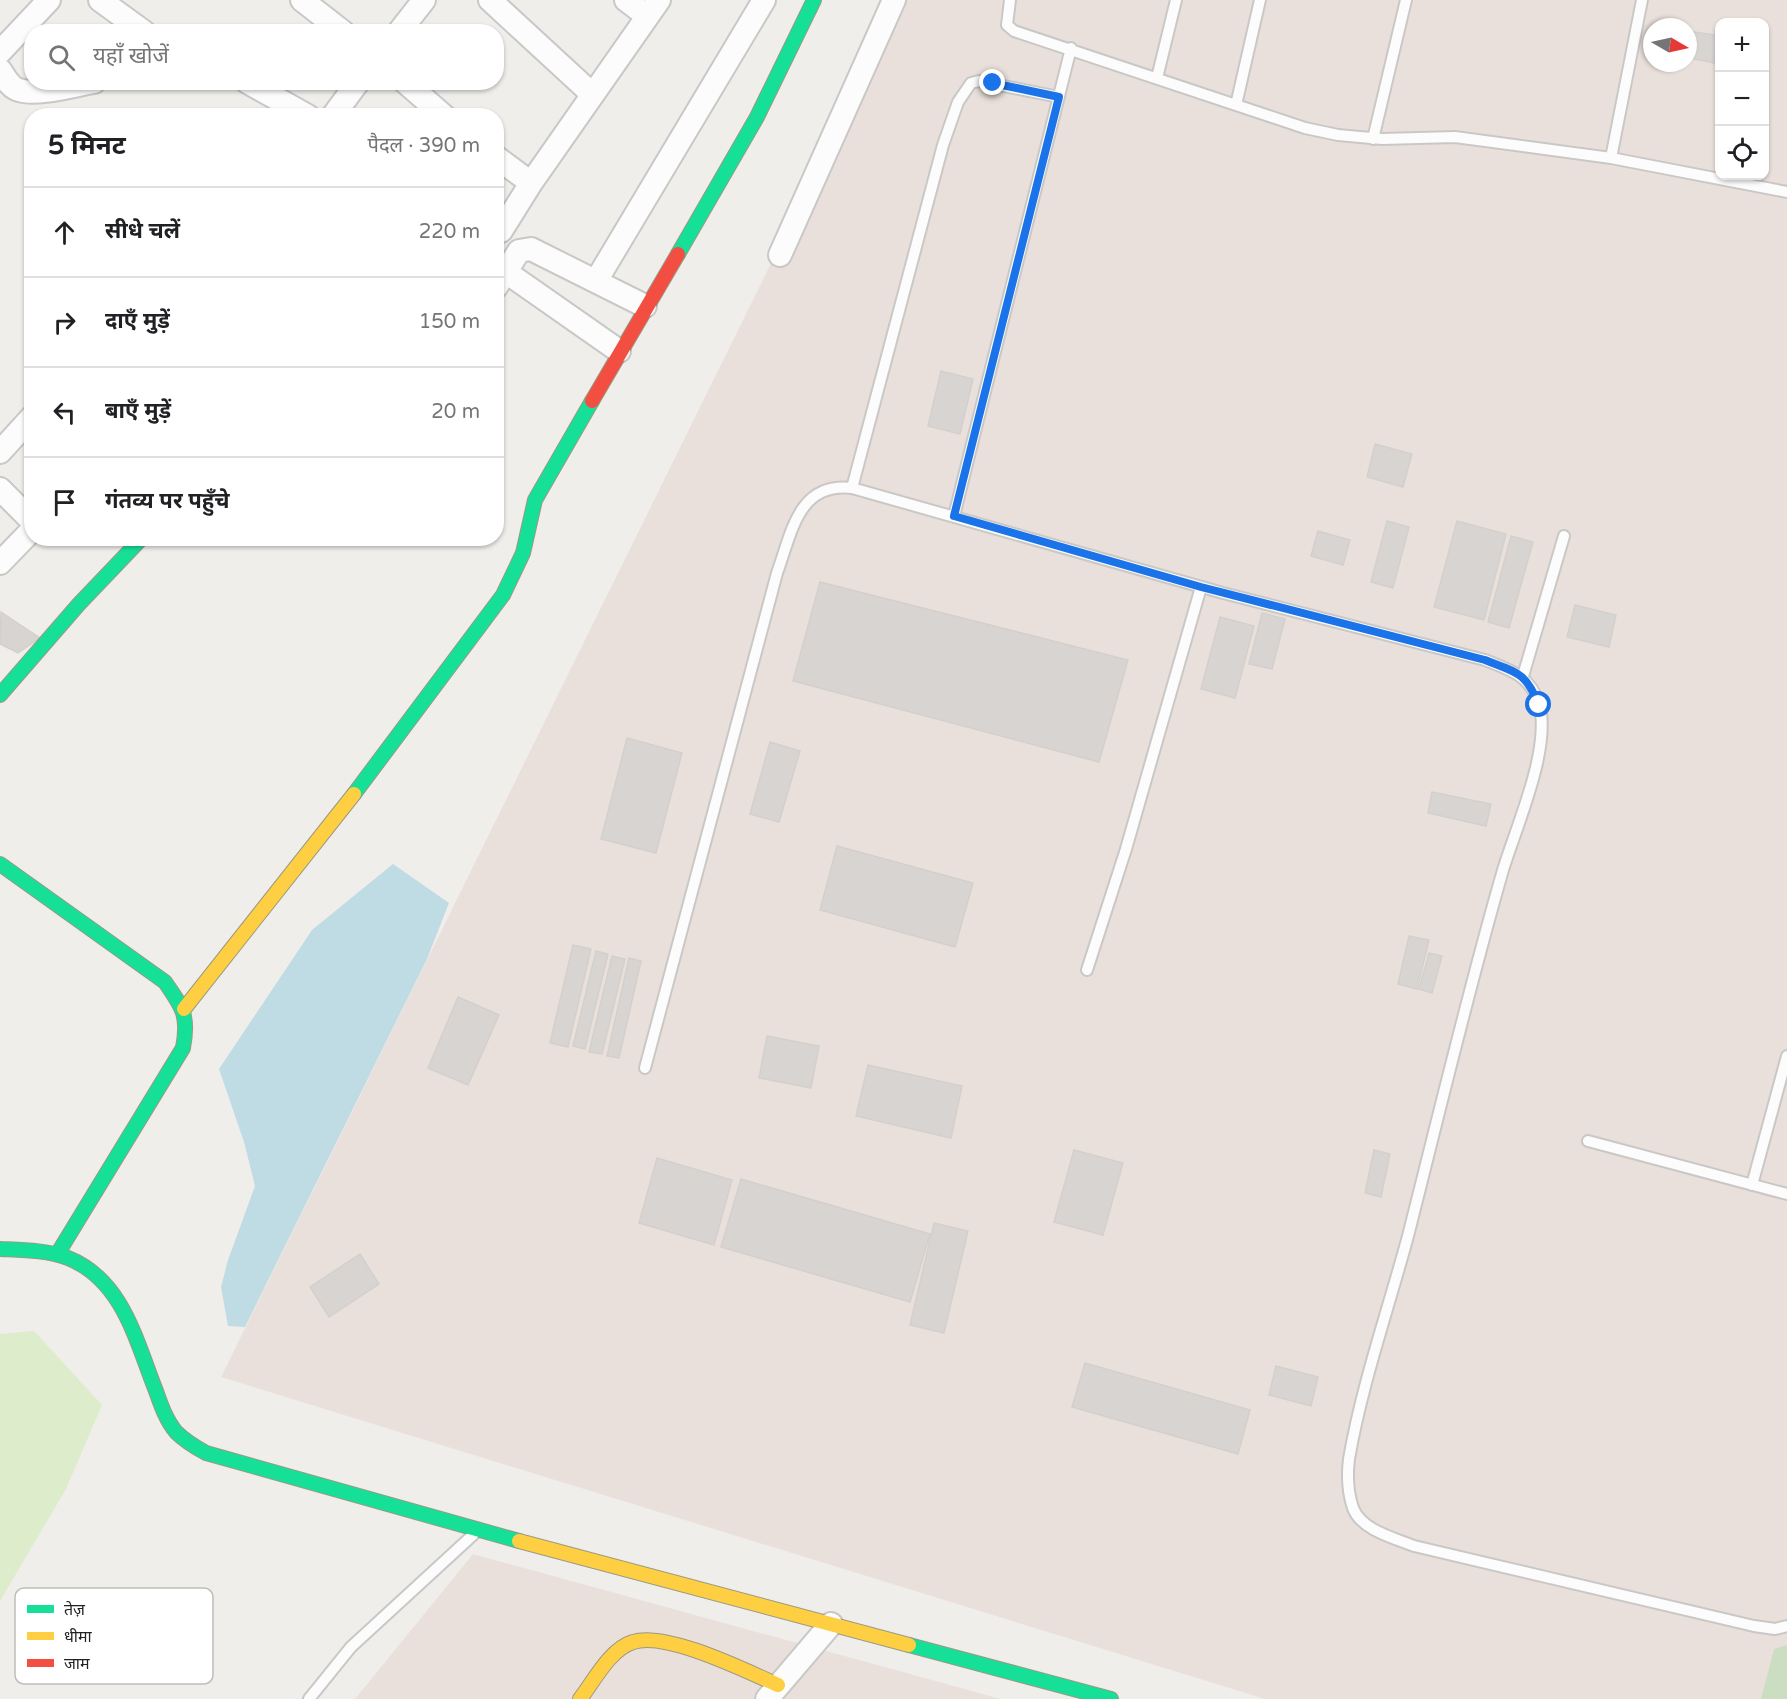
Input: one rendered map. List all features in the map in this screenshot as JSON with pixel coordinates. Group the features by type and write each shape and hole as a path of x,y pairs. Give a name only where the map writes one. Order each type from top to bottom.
{"street":[{"path":"26,24 49,0"},
{"path":"100,0 133,24"},
{"path":"302,0 333,24"},
{"path":"405,24 424,0"},
{"path":"490,0 592,94"},
{"path":"504,223 653,8 626,0"},
{"path":"596,281 764,0"},
{"path":"184,1009 321,840 505,588 520,561 528,516 535,500 645,306 757,117 814,0"},
{"path":"780,255 894,0"},
{"path":"0,52 24,27"},
{"path":"0,70 11,86 18,90 37,90"},
{"path":"261,90 294,108"},
{"path":"339,108 352,90"},
{"path":"414,90 435,108"},
{"path":"504,163 531,183"},
{"path":"504,233 526,248 547,255 645,306"},
{"path":"504,269 519,251 526,248"},
{"path":"504,278 620,351"},
{"path":"0,452 24,426"},
{"path":"0,489 24,513"},
{"path":"0,563 24,538"},
{"path":"0,695 79,604 134,546"},
{"path":"0,864 165,982 184,1009 187,1027 183,1048 58,1253"},
{"path":"0,1250 58,1253 86,1265 104,1281 125,1312 175,1433 206,1453 1111,1699"},
{"path":"580,1699 618,1651 634,1641 668,1642 773,1692 831,1624"}],"lane":[{"path":"1011,0 1007,25 1014,31 1071,48 1305,128 1373,139 1455,137 1611,158 1787,192"},
{"path":"1157,78 1176,0"},
{"path":"1236,105 1260,0"},
{"path":"1373,139 1406,0"},
{"path":"1611,158 1642,0"},
{"path":"954,516 1071,48"},
{"path":"852,488 926,206 957,102 971,82 979,81 1059,97"},
{"path":"645,1068 777,573 806,503 822,489 852,488 1201,587 1485,660 1523,676 1530,684 1539,705 1541,729 1534,772 1503,871 1395,1286 1365,1391 1349,1462 1349,1492 1354,1511 1381,1533 1414,1545 1754,1626 1774,1629 1787,1626"},
{"path":"1523,676 1564,536"},
{"path":"1087,970 1126,849 1201,587"},
{"path":"1752,1185 1787,1056"},
{"path":"1588,1141 1787,1194"},
{"path":"309,1699 351,1647 479,1529"}],"shaded area":[{"path":"901,0 1787,0 1787,1699 1265,1699 221,1377"},
{"path":"473,1554 1001,1699 355,1699"}],"green space":[{"path":"34,1331 102,1405 66,1489 0,1601 0,1334"},
{"path":"1787,1645 1787,1699 1761,1699 1774,1649"}],"water":[{"path":"393,864 449,903 427,959 245,1327 228,1326 221,1287 228,1260 255,1186 244,1142 219,1069 312,930"}],"building":[{"path":"1697,32 1715,35 1715,63 1697,60"},
{"path":"941,371 973,379 960,434 928,426"},
{"path":"1375,444 1412,454 1403,487 1367,477"},
{"path":"1387,521 1409,527 1393,588 1371,582"},
{"path":"1457,521 1506,534 1484,620 1434,607"},
{"path":"1318,531 1350,540 1343,565 1311,556"},
{"path":"1511,536 1533,542 1509,628 1488,622"},
{"path":"820,582 1128,660 1099,762 793,681"},
{"path":"1575,605 1616,615 1609,647 1567,637"},
{"path":"1,612 40,638 18,653 0,644"},
{"path":"1262,613 1285,619 1272,669 1249,664"},
{"path":"1220,617 1254,626 1235,698 1201,689"},
{"path":"627,738 682,753 656,853 601,839"},
{"path":"770,742 800,751 779,822 750,814"},
{"path":"1432,792 1491,804 1486,826 1428,813"},
{"path":"837,846 973,883 955,947 820,910"},
{"path":"1409,936 1429,940 1417,989 1398,984"},
{"path":"573,945 591,949 568,1047 550,1043"},
{"path":"596,951 608,954 585,1049 573,1046"},
{"path":"1429,953 1442,956 1432,993 1419,989"},
{"path":"612,956 625,959 602,1054 589,1052"},
{"path":"629,958 641,961 619,1058 607,1056"},
{"path":"458,997 499,1015 468,1085 428,1068"},
{"path":"767,1036 819,1046 811,1088 759,1078"},
{"path":"868,1065 962,1086 951,1138 856,1116"},
{"path":"1074,1150 1123,1163 1103,1235 1054,1222"},
{"path":"1374,1150 1390,1154 1381,1197 1365,1193"},
{"path":"657,1158 732,1180 714,1245 639,1223"},
{"path":"741,1179 930,1234 910,1302 721,1247"},
{"path":"934,1223 968,1231 944,1333 910,1325"},
{"path":"360,1254 379,1284 329,1317 310,1287"},
{"path":"1085,1363 1250,1410 1238,1454 1072,1407"},
{"path":"1276,1366 1318,1377 1311,1406 1269,1395"}],"traffic: fast":[{"path":"678,254 757,117 814,0"},
{"path":"354,794 503,595 523,553 535,500 592,401"},
{"path":"0,695 79,604 134,546"},
{"path":"0,864 165,982 180,1006 185,1020 183,1048 58,1253"},
{"path":"0,1249 60,1255 87,1268 102,1281 125,1314 169,1422 179,1435 202,1451 519,1541"},
{"path":"909,1645 1111,1699"}],"traffic: slow":[{"path":"184,1009 354,794"},
{"path":"519,1541 909,1645"},
{"path":"580,1699 603,1666 617,1651 633,1642 647,1640 665,1642 706,1654 778,1685"}],"traffic: jam":[{"path":"592,401 678,254"}],"route":[{"path":"993,83 1059,97 954,516 1201,587 1485,660 1523,676 1530,684 1539,705"}]}
